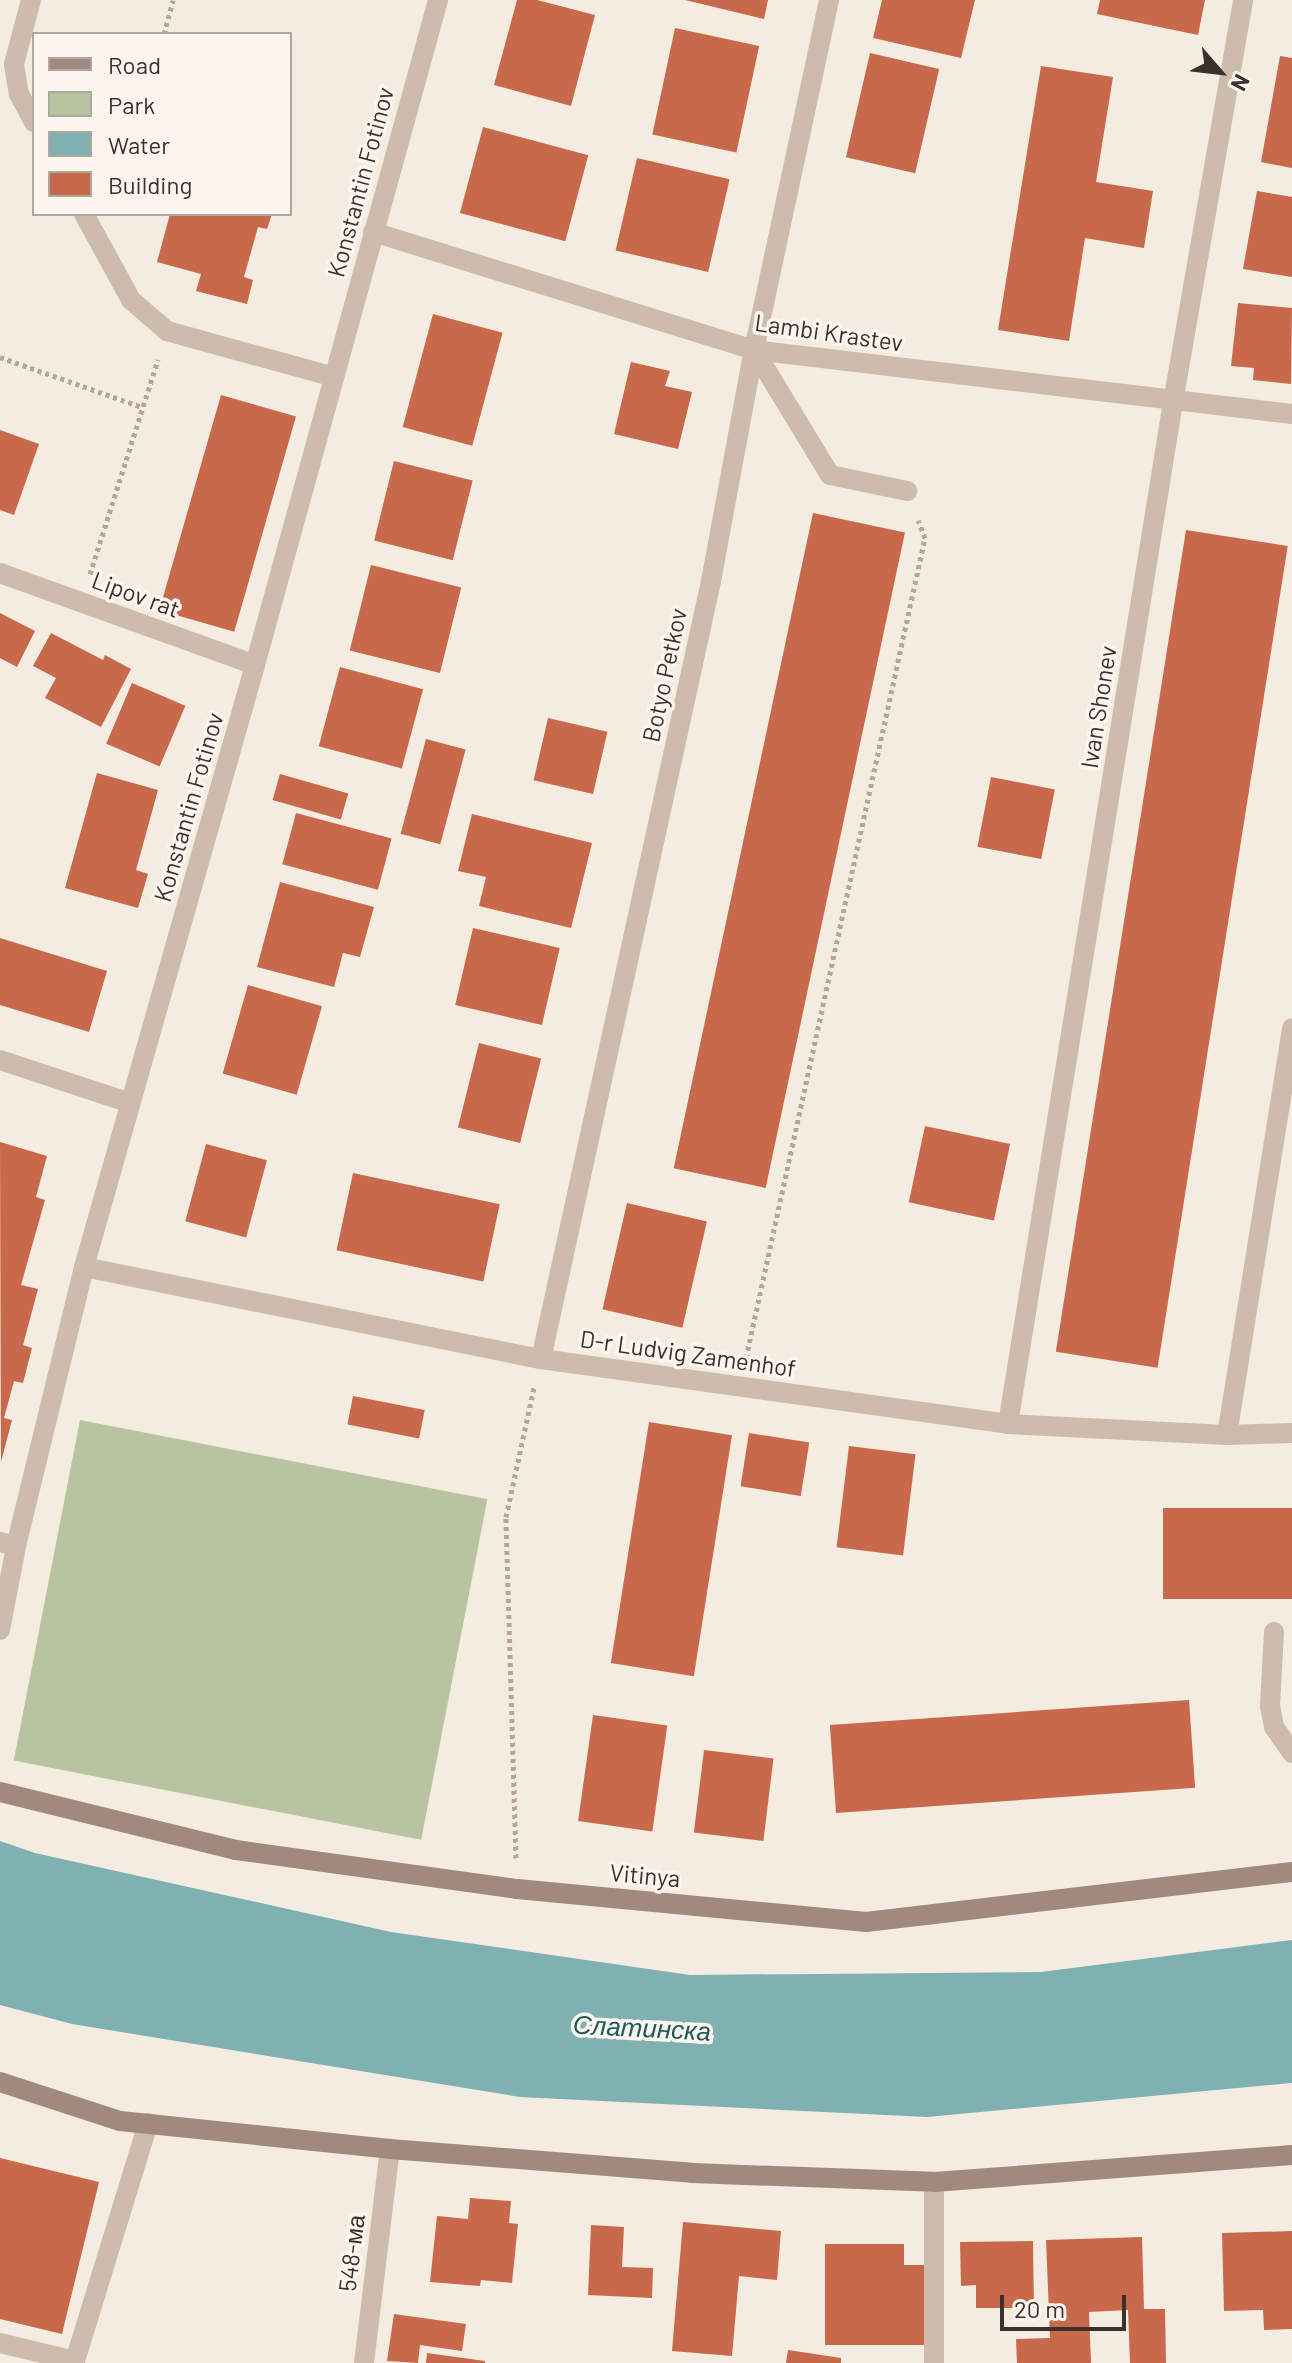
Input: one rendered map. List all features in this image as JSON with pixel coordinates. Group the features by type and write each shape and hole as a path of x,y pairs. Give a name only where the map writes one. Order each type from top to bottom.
{"street":[{"path":"31,0 14,64 19,94 32,118"},
{"name":"Konstantin Fotinov","path":"0,1630 8,1544 438,0"},
{"name":"Botyo Petkov","path":"541,1359 711,581 754,350 829,0"},
{"name":"Ivan Shonev","path":"1008,1424 1173,402 1243,0"},
{"path":"85,216 131,300 167,331 334,377"},
{"name":"Lambi Krastev","path":"373,232 754,350 1292,414"},
{"path":"754,350 830,475 907,491"},
{"name":"Lipov rat","path":"0,573 255,665"},
{"path":"1227,1435 1292,1028"},
{"path":"0,1060 130,1103"},
{"name":"D-r Ludvig Zamenhof","path":"84,1267 541,1359 1008,1424 1227,1435 1292,1433"},
{"path":"1274,1632 1270,1706 1274,1727 1292,1753"},
{"name":"Vitinya","path":"0,1792 236,1850 517,1889 866,1922 1292,1872"},
{"path":"0,2082 120,2121 390,2149 692,2173 934,2182 1292,2155"},
{"path":"0,2343 75,2361 148,2123"},
{"name":"548-ма","path":"364,2363 390,2149"},
{"path":"934,2182 934,2363"}],"path":[{"path":"165,32 173,0"},
{"path":"81,602 167,331"},
{"path":"0,357 142,407"},
{"path":"740,1386 925,538 907,491"},
{"path":"517,1889 506,1517 541,1359"}],"green space":[{"path":"80,1420 487,1499 421,1840 14,1761"}],"water":[{"name":"Слатинска","path":"0,1841 35,1853 391,1932 690,1975 1041,1972 1292,1940 1292,2083 927,2117 520,2097 72,2024 0,2005"}],"building":[{"path":"517,0 537,0 595,15 571,106 494,85"},
{"path":"685,0 768,0 764,19"},
{"path":"882,0 975,0 961,58 873,38"},
{"path":"1100,0 1205,0 1198,35 1097,14"},
{"path":"675,28 759,46 736,152 652,135"},
{"path":"870,53 939,69 915,173 846,157"},
{"path":"1280,56 1292,58 1292,168 1261,162"},
{"path":"1041,66 1113,77 1096,182 1153,191 1144,248 1085,238 1069,341 998,330"},
{"path":"483,127 588,155 565,241 460,213"},
{"path":"637,158 730,179 708,272 616,251"},
{"path":"1257,191 1292,197 1292,277 1243,269"},
{"path":"169,216 271,216 267,229 258,227 244,277 253,280 247,304 196,291 201,274 157,262"},
{"path":"1238,303 1292,308 1291,384 1253,380 1254,368 1231,366"},
{"path":"433,314 503,333 472,446 403,427"},
{"path":"631,362 670,371 665,386 692,392 678,449 614,434"},
{"path":"221,395 296,416 234,632 159,610"},
{"path":"0,430 39,444 14,515 0,510"},
{"path":"394,461 473,481 453,560 374,541"},
{"path":"813,513 905,533 766,1188 674,1168"},
{"path":"1186,530 1288,546 1158,1368 1056,1352"},
{"path":"371,565 461,587 440,673 350,650"},
{"path":"0,613 35,631 17,667 0,658"},
{"path":"51,633 103,660 105,655 131,669 101,727 45,698 56,678 33,666"},
{"path":"340,667 423,689 402,768 319,746"},
{"path":"132,683 185,706 160,766 106,744"},
{"path":"548,718 607,732 593,794 534,780"},
{"path":"426,739 466,750 440,844 401,834"},
{"path":"97,773 158,790 136,870 148,874 138,908 65,888"},
{"path":"280,774 348,794 341,820 273,800"},
{"path":"991,777 1055,789 1041,859 977,847"},
{"path":"296,813 392,839 378,890 282,864"},
{"path":"472,814 592,843 571,928 479,906 486,877 458,871"},
{"path":"280,882 374,907 360,957 343,953 334,987 257,967"},
{"path":"473,928 560,948 542,1025 455,1005"},
{"path":"0,938 107,971 89,1032 0,1005"},
{"path":"248,985 322,1006 297,1095 223,1073"},
{"path":"479,1043 541,1058 520,1143 458,1127"},
{"path":"925,1126 1010,1144 994,1220 909,1202"},
{"path":"0,1142 47,1156 36,1197 45,1200 21,1285 38,1289 23,1345 32,1348 23,1383 14,1381 4,1418 12,1420 1,1462"},
{"path":"206,1144 267,1160 246,1238 185,1221"},
{"path":"353,1173 500,1204 483,1281 337,1250"},
{"path":"627,1203 707,1221 682,1328 602,1309"},
{"path":"353,1396 425,1410 419,1438 347,1424"},
{"path":"649,1422 732,1435 694,1676 611,1663"},
{"path":"749,1433 809,1443 801,1496 741,1486"},
{"path":"849,1446 916,1454 903,1555 837,1547"},
{"path":"1163,1508 1292,1508 1292,1599 1163,1599"},
{"path":"1189,1700 1195,1788 836,1813 830,1725"},
{"path":"593,1715 667,1725 652,1831 578,1821"},
{"path":"704,1750 773,1759 763,1841 694,1832"},
{"path":"0,2158 99,2182 62,2334 0,2319"},
{"path":"470,2198 511,2201 509,2223 518,2224 512,2283 481,2280 480,2286 430,2282 437,2216 468,2219"},
{"path":"683,2222 781,2231 777,2280 739,2276 732,2356 672,2351"},
{"path":"591,2225 624,2227 622,2267 653,2268 652,2298 588,2295"},
{"path":"1292,2231 1292,2329 1264,2330 1263,2310 1224,2311 1222,2233"},
{"path":"1142,2237 1144,2309 1165,2309 1166,2363 1130,2363 1128,2310 1089,2312 1091,2363 1017,2363 1016,2339 1050,2338 1046,2240"},
{"path":"1033,2241 1034,2308 976,2308 976,2285 961,2286 960,2242"},
{"path":"825,2244 904,2244 904,2265 926,2265 926,2345 825,2345"},
{"path":"394,2314 466,2324 462,2351 420,2345 418,2363 387,2361"},
{"path":"788,2350 841,2358 841,2363 786,2363"},
{"path":"427,2353 485,2361 485,2363 426,2363"}]}
